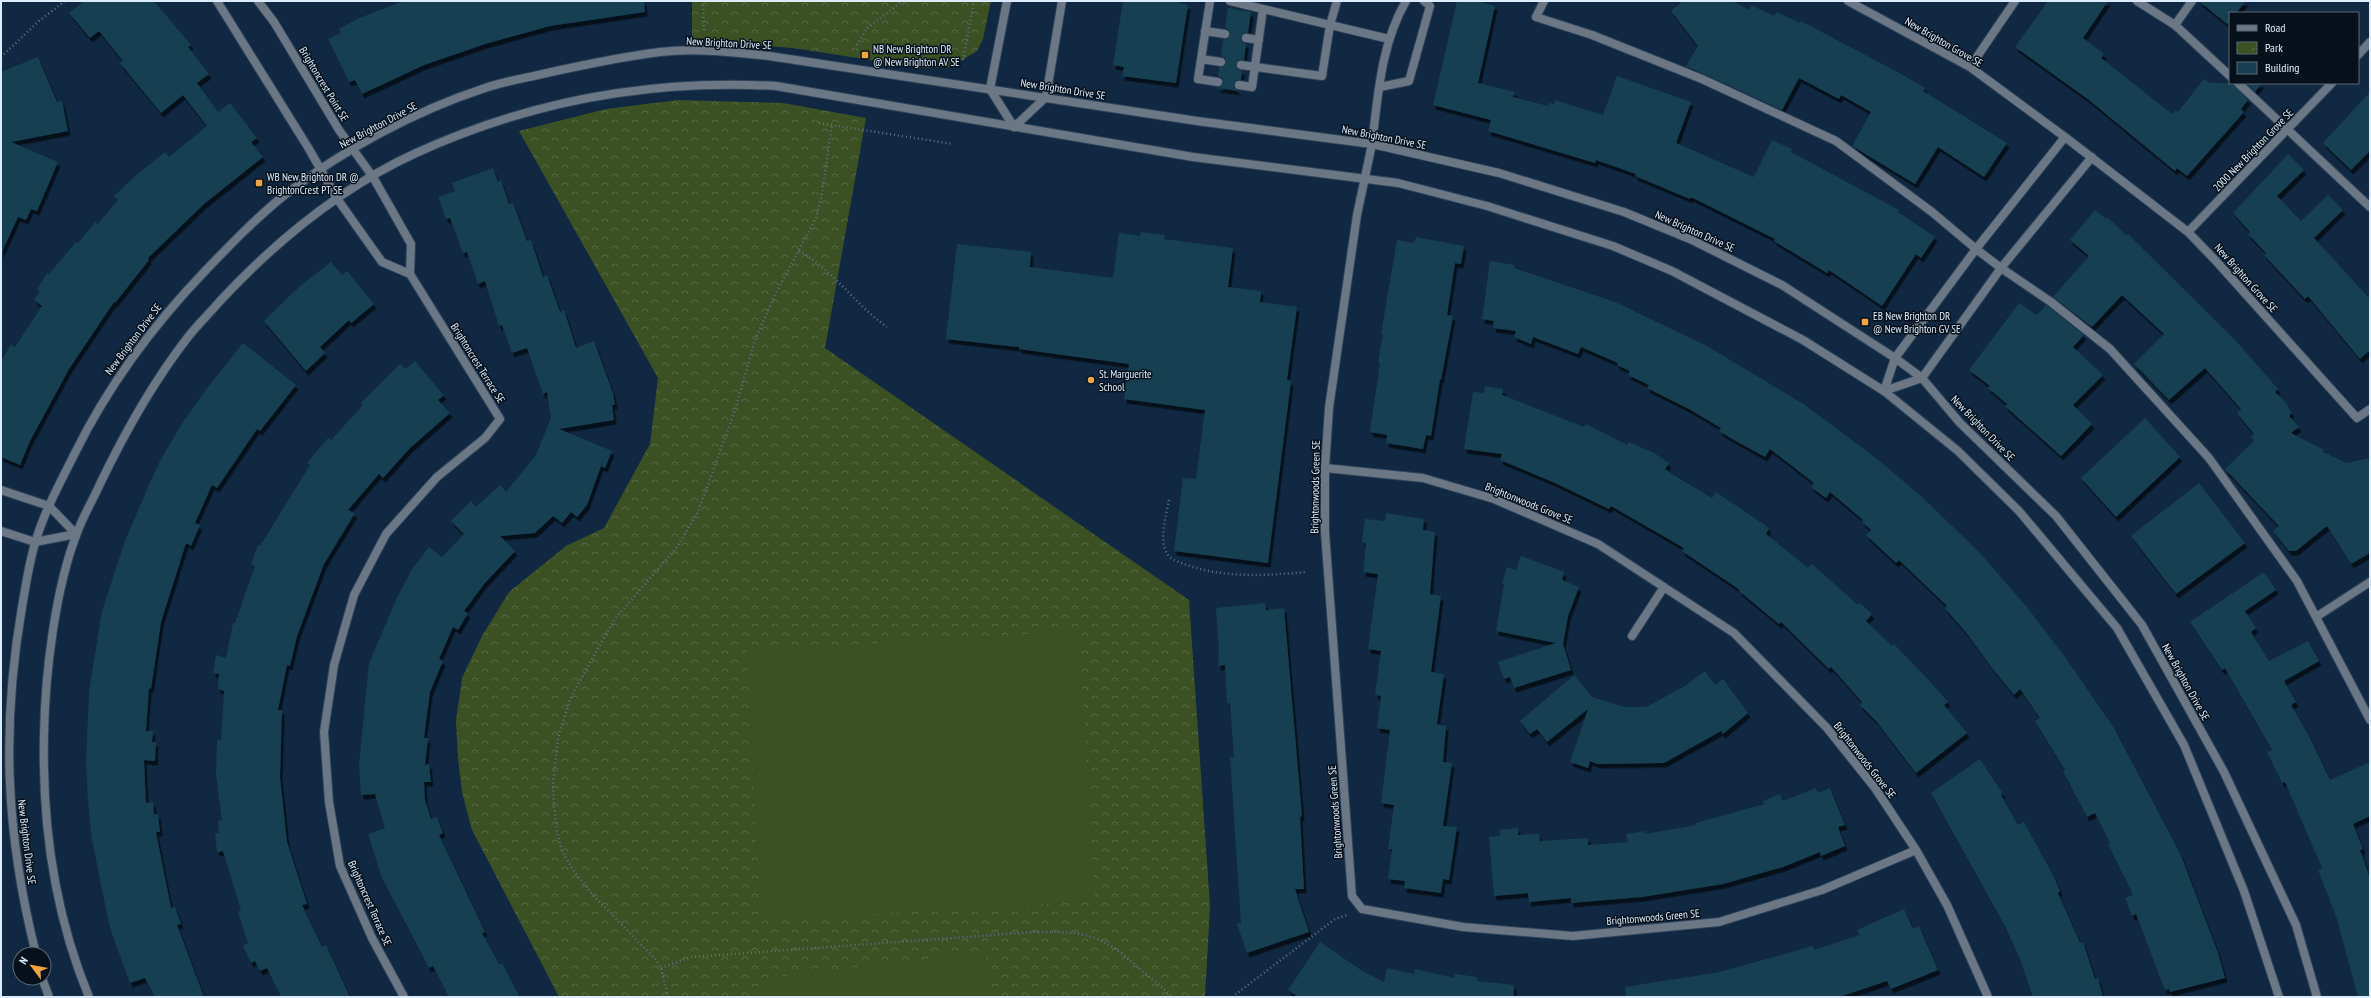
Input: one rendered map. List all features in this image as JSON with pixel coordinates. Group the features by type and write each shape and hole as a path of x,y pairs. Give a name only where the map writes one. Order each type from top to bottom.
{"street":[{"path":"217,1 321,169 338,200 382,262 410,274 411,244 373,177"},
{"name":"Brightoncrest Point SE","path":"258,1 274,22 352,149 373,177"},
{"path":"1007,1 990,89 1014,127 1046,97 1062,1"},
{"path":"1210,1 1198,79 1218,82"},
{"path":"1230,1 1389,38"},
{"path":"1241,65 1322,76 1330,25 1337,1"},
{"name":"Brightonwoods Green SE","path":"1406,1 1395,19 1384,54 1372,144 1364,179 1329,408 1325,468 1325,532 1352,896 1362,909 1463,927 1573,936 1719,922 1822,890 1916,850"},
{"path":"1380,87 1409,81 1430,6 1424,1"},
{"path":"1544,1 1536,17 1592,35 1702,79 1836,141 1932,212 2001,268 2051,302 2110,349 2209,458 2297,581 2370,720"},
{"name":"New Brighton Grove SE","path":"1848,1 1970,67 2092,157 2188,232 2216,260 2357,418 2370,408"},
{"path":"1970,67 2015,1"},
{"path":"2137,1 2174,25 2229,75"},
{"path":"2174,25 2192,1"},
{"path":"1239,85 1252,87 1263,9"},
{"path":"1205,31 1225,34"},
{"path":"1246,38 1259,40"},
{"path":"2359,54 2370,42"},
{"name":"New Brighton Drive SE","path":"34,946 25,909 14,846 8,761 8,710 16,644 35,542 49,506 86,430 116,378 167,311 220,255 284,195 352,149 402,122 485,88 575,67 662,52 733,52 1046,97 1197,121 1372,144 1499,173 1624,212 1692,240 1782,285 1895,358 1922,378 1960,423 2056,516 2142,625 2224,772 2296,925 2316,997"},
{"path":"1201,59 1221,62"},
{"name":"New Brighton Drive SE","path":"89,997 80,975 60,906 49,848 43,780 44,708 51,650 63,582 76,534 118,447 148,395 189,335 244,275 308,219 373,177 415,154 501,119 581,98 662,86 733,84 776,86 1193,157 1398,182 1487,206 1613,246 1672,271 1803,340 1884,391 1958,451 2019,511 2117,628 2184,745 2244,891 2280,997"},
{"path":"2239,84 2370,206"},
{"name":"2000 New Brighton Grove SE","path":"2188,232 2289,130 2331,84"},
{"path":"1884,391 1895,358 1976,249 2065,137"},
{"path":"1884,391 1922,378 2001,268 2092,157"},
{"name":"Brightoncrest Terrace SE","path":"404,997 372,938 340,866 329,802 324,732 334,665 354,595 386,534 437,477 485,438 500,419 410,274"},
{"name":"Brightonwoods Grove SE","path":"1325,468 1423,478 1494,499 1598,544 1734,633 1827,728 1875,788 1916,850 1947,905 1988,997"},
{"path":"1,490 49,506 76,534"},
{"path":"1,531 35,542 76,534"},
{"path":"2316,617 2370,582"},
{"path":"1632,636 1664,587"},
{"path":"45,986 49,997"}],"path":[{"path":"1,57 39,21 65,1"},
{"path":"703,1 704,31"},
{"path":"857,45 867,28 903,1"},
{"path":"962,60 974,1"},
{"path":"819,124 953,144"},
{"path":"668,997 661,968 646,948 593,895 573,870 562,851 557,832 553,784 558,738 571,697 614,620 677,547 692,525 704,500 735,410 755,340 820,207 832,125"},
{"path":"799,251 819,262 859,304 887,328"},
{"path":"1169,500 1163,545 1168,556 1172,559 1211,571 1239,575 1307,572"},
{"path":"1232,997 1335,920 1362,909"},
{"path":"661,968 691,957 1035,932 1070,931 1104,940 1123,953 1172,997"}],"green space":[{"path":"692,1 991,1 983,39 977,51 950,67 922,68 793,48 692,41"},
{"path":"678,100 783,103 866,118 825,348 1189,600 1210,906 1205,997 559,997 472,830 462,792 458,758 456,721 462,678 482,636 509,592 566,546 604,528 650,444 658,378 519,131 606,109"},
{"path":"1079,631 1095,901 761,921 746,651"},
{"path":"985,952 993,997 760,997 759,991 776,977"}],"building":[{"path":"84,1 154,1 191,45 188,47 209,74 197,83 218,112 230,103 257,138 251,142 263,157 204,204 148,258 149,260 115,303 114,302 69,369 30,441 20,465 1,457 1,362 11,344 15,347 42,306 34,300 40,291 37,289 47,273 49,274 95,222 98,224 118,200 114,196 133,178 165,152 169,157 207,126 183,95 161,113 120,63 123,61 99,31 90,38 69,13"},
{"path":"403,1 644,1 645,12 550,26 485,44 424,65 362,94 355,80 349,82 328,39 341,33 339,29 357,19"},
{"path":"1123,1 1181,1 1180,3 1188,5 1176,83 1122,76 1124,67 1113,65"},
{"path":"1457,1 1477,1 1495,6 1478,83 1515,92 1513,97 1548,106 1549,103 1554,104 1555,100 1603,115 1617,76 1691,102 1676,143 1754,177 1772,140 1792,149 1791,152 1899,210 1898,212 1935,237 1921,258 1916,254 1882,306 1829,270 1827,273 1774,241 1775,239 1691,197 1690,199 1635,176 1636,174 1596,160 1595,163 1488,131 1491,120 1433,105"},
{"path":"1683,1 1733,1 1749,10 1751,5 1774,16 1777,12 1800,23 1801,21 1925,88 1923,91 2007,143 1984,177 1938,147 1915,184 1852,146 1871,112 1841,95 1839,99 1799,78 1782,110 1686,66 1698,46 1671,11"},
{"path":"2048,1 2108,1 2083,38 2104,54 2101,58 2172,114 2176,110 2178,112 2204,79 2210,83 2234,84 2248,100 2241,109 2244,112 2187,176 2177,168 2175,171 2089,100 2015,47"},
{"path":"2199,1 2246,1 2237,12 2229,12 2229,22 2227,24"},
{"path":"1228,8 1251,12 1248,33 1244,33 1241,37 1242,42 1246,44 1244,60 1239,60 1236,64 1237,69 1242,71 1241,80 1237,80 1234,84 1234,87 1239,91 1216,88 1220,87 1223,82 1222,78 1218,76 1219,67 1223,67 1226,62 1225,58 1221,56 1223,39 1227,39 1230,34 1229,30 1225,28"},
{"path":"38,57 57,102 62,101 68,131 11,142 58,162 37,211 31,209 26,220 18,217 1,254 1,72"},
{"path":"2247,84 2261,84 2255,92"},
{"path":"2370,92 2370,151 2351,170 2323,143"},
{"path":"2288,154 2304,170 2277,196 2301,221 2328,195 2343,210 2314,238 2370,299 2370,350 2360,359 2308,296 2305,299 2264,255 2266,253 2248,234 2250,232 2233,213"},
{"path":"493,168 498,182 501,180 509,204 513,203 527,241 531,240 543,277 547,275 560,312 564,310 576,348 594,341 613,393 615,405 612,405 614,420 559,429 612,451 605,468 601,466 587,505 577,517 571,512 562,523 553,516 535,533 500,536 515,551 484,584 464,611 468,613 458,630 453,627 439,659 443,661 430,692 424,738 428,738 425,765 429,764 431,782 424,782 425,800 431,819 437,817 443,833 439,835 485,932 482,933 499,964 502,963 520,997 449,997 433,966 429,968 382,878 368,834 385,828 375,794 361,795 359,764 369,663 396,600 412,569 429,547 442,557 464,534 451,521 471,501 476,507 500,485 506,492 536,455 551,418 547,392 543,394 527,348 512,353 502,325 499,326 485,281 478,284 467,252 463,253 450,218 446,219 438,197 455,191 452,183"},
{"path":"2095,210 2106,219 2107,217 2127,236 2128,234 2236,341 2278,389 2275,392 2285,402 2292,413 2289,416 2299,427 2291,433 2324,450 2323,452 2346,463 2370,458 2370,553 2351,564 2327,526 2296,551 2289,551 2273,531 2279,526 2225,469 2254,441 2251,437 2254,434 2237,413 2241,409 2205,368 2169,400 2134,364 2164,334 2122,295 2092,327 2053,297 2089,256 2070,240"},
{"path":"1141,232 1165,235 1164,239 1233,248 1228,287 1261,291 1260,302 1297,307 1287,380 1291,381 1268,563 1174,551 1183,478 1196,479 1205,410 1124,399 1129,364 1019,349 1019,347 946,339 957,244 1031,252 1030,267 1113,278 1119,233 1140,236"},
{"path":"1416,237 1464,246 1461,264 1455,263 1447,315 1453,316 1441,380 1440,379 1431,436 1426,435 1423,449 1386,443 1387,435 1370,432 1380,363 1378,362 1383,334 1381,334 1397,240 1414,243"},
{"path":"1490,261 1514,265 1514,268 1615,302 1705,345 1805,405 1876,458 1922,497 1979,552 2026,606 2065,657 2114,728 2180,853 2218,953 2225,978 2170,992 2169,989 2165,990 2136,914 2132,916 2125,898 2133,895 2108,844 2110,843 2095,813 2087,817 2063,771 2065,770 2035,721 2040,718 2020,689 2014,695 1968,635 1945,608 1947,606 1899,560 1896,563 1866,535 1871,530 1862,522 1863,520 1830,492 1826,498 1811,487 1814,483 1770,449 1765,457 1734,440 1719,431 1721,428 1689,409 1647,388 1649,385 1628,375 1630,371 1617,365 1618,363 1581,347 1578,354 1533,337 1531,344 1514,337 1516,331 1493,328 1494,321 1482,319"},
{"path":"331,262 342,275 347,271 374,304 351,323 349,320 320,347 325,353 306,371 264,321 300,286"},
{"path":"2019,303 2037,315 2046,305 2084,335 2073,347 2103,375 2073,405 2092,424 2061,456 2005,406 2007,404 1988,388 1990,386 1969,370"},
{"path":"243,343 296,385 260,431 257,429 217,488 212,485 195,523 200,525 191,546 186,543 161,622 151,689 149,688 146,731 153,731 152,742 156,742 155,761 144,760 146,803 153,802 154,814 158,814 160,832 156,832 171,908 175,907 181,924 177,925 204,997 155,997 145,978 130,983 110,928 92,839 88,801 86,762 89,692 102,611 125,541 148,487 160,461 183,422 208,387"},
{"path":"415,361 444,395 438,400 450,413 410,448 383,478 379,474 348,510 355,513 324,564 297,636 290,666 287,665 278,710 282,710 280,777 287,842 307,904 302,905 322,947 326,945 350,997 281,997 267,968 260,971 255,961 251,963 243,946 248,943 238,912 241,910 223,851 217,852 215,833 219,833 218,821 222,820 216,775 217,740 221,740 224,691 218,689 219,674 213,673 216,655 226,658 233,623 235,623 255,566 251,564 258,545 260,546 310,465 307,463 328,438 331,440 363,405 361,403 400,364 405,369"},
{"path":"1485,386 1503,389 1502,395 1584,427 1586,424 1627,445 1629,442 1654,453 1669,463 1665,469 1675,476 1712,498 1716,492 1769,528 1766,534 1808,568 1812,564 1858,605 1860,603 1872,614 1866,621 1892,646 1894,644 1936,688 1948,702 1944,705 1967,733 1916,773 1877,722 1860,705 1862,702 1831,667 1829,669 1781,622 1779,624 1739,591 1740,590 1682,551 1684,548 1611,506 1609,509 1555,483 1500,460 1502,454 1464,449 1473,392 1484,393"},
{"path":"2145,418 2180,457 2116,517 2081,478"},
{"path":"2199,483 2245,543 2176,594 2131,536"},
{"path":"1386,513 1424,519 1423,530 1435,532 1430,594 1441,596 1431,672 1444,674 1437,724 1446,726 1443,762 1452,763 1443,826 1457,827 1449,880 1443,879 1441,893 1404,888 1405,881 1388,879 1392,849 1388,849 1394,805 1381,803 1390,730 1377,728 1381,696 1375,695 1381,651 1368,649 1378,574 1363,572 1366,543 1362,542 1365,519 1385,521"},
{"path":"1521,556 1564,572 1562,580 1579,587 1568,616 1563,644 1571,670 1514,688 1510,677 1504,679 1498,662 1556,643 1496,631 1504,584 1502,583 1507,567 1516,570"},
{"path":"2264,572 2276,590 2245,611 2256,628 2251,632 2269,661 2308,641 2319,661 2284,681 2296,702 2291,705 2309,736 2330,780 2370,762 2370,816 2353,824 2363,849 2360,850 2370,878 2370,997 2358,997 2337,919 2318,870 2322,868 2285,782 2282,783 2267,752 2272,750 2225,668 2222,670 2190,622"},
{"path":"1265,603 1266,610 1284,608 1302,816 1300,817 1304,889 1295,889 1309,932 1247,953 1237,924 1241,923 1230,757 1234,757 1230,703 1227,704 1225,665 1218,666 1219,649 1216,608"},
{"path":"1705,671 1715,685 1723,679 1748,713 1723,734 1721,731 1664,763 1597,764 1590,761 1588,768 1570,762 1588,709 1547,742 1537,729 1530,734 1520,721 1574,675 1592,697 1624,707 1646,707 1685,686"},
{"path":"1980,759 2003,794 2001,795 2018,825 2024,822 2053,875 2060,891 2058,893 2080,943 2083,942 2095,979 2098,978 2103,997 2033,997 2020,959 2006,928 1931,793"},
{"path":"1816,788 1818,793 1830,788 1845,825 1838,827 1845,846 1821,856 1820,852 1783,867 1723,884 1642,897 1571,903 1571,898 1529,902 1528,893 1494,896 1489,837 1500,836 1499,830 1518,828 1518,835 1539,834 1540,841 1588,838 1588,845 1628,842 1626,834 1645,831 1645,834 1696,825 1696,823 1764,804 1763,801 1780,794 1783,801"},
{"path":"1904,909 1913,929 1919,926 1938,970 1891,989 1887,981 1839,997 1626,997 1625,987 1720,972 1813,946 1814,950 1860,935 1857,930"},
{"path":"1320,942 1361,970 1384,982 1387,968 1414,974 1415,969 1454,978 1455,974 1477,977 1477,981 1514,985 1514,997 1298,997 1288,990"}],"place":[{"name":"NB New Brighton DR @ New Brighton AV SE","path":"865,55"},
{"name":"WB New Brighton DR @ BrightonCrest PT SE","path":"259,183"},
{"name":"EB New Brighton DR @ New Brighton GV SE","path":"1865,322"},
{"name":"St. Marguerite School","path":"1091,380"}]}
